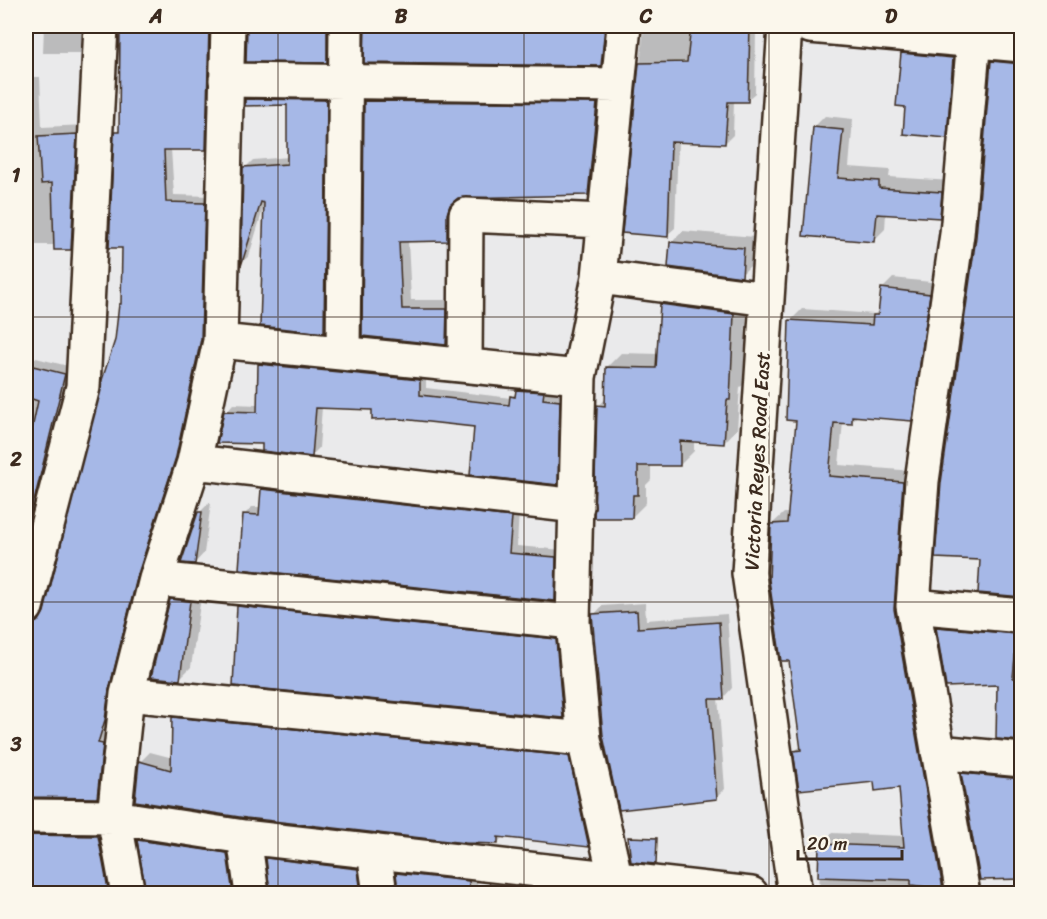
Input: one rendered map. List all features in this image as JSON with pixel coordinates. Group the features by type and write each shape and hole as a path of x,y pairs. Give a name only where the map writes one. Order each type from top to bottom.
{"street":[{"path":"26,607 83,387 101,26"},
{"path":"128,894 114,817 127,694 156,579 194,462 220,341 228,26"},
{"path":"343,353 346,26"},
{"path":"618,887 584,739 573,622 579,377 599,277 624,26"},
{"name":"Victoria Reyes Road East","path":"785,26 749,573 795,894"},
{"path":"810,26 974,33 1022,45"},
{"path":"963,894 913,606 922,481 957,234 974,33"},
{"path":"226,80 618,85"},
{"path":"465,365 466,215 604,221"},
{"path":"599,277 767,299"},
{"path":"220,341 579,377"},
{"path":"194,462 577,506"},
{"path":"156,579 573,622"},
{"path":"913,606 1022,615"},
{"path":"127,694 584,739"},
{"path":"938,752 1022,760"},
{"path":"26,816 114,817 244,837 374,851 490,879 751,894"},
{"path":"244,837 252,894"},
{"path":"374,851 380,894"}],"building":[{"path":"134,26 209,26 206,150 164,150 166,202 205,203 201,339 176,457 138,574 109,690 105,720 98,743 103,744 97,798 26,797 26,657 32,635 26,633 29,625 39,621 44,612 102,380 115,340 119,304 121,304 122,248 109,248 114,132 119,132 120,29 134,29"},
{"path":"247,26 327,26 327,63 246,62"},
{"path":"365,26 486,26 486,29 605,26 601,66 364,63"},
{"path":"691,26 750,26 748,102 728,102 725,144 671,142 668,237 622,233 639,63 687,62"},
{"path":"901,53 953,58 947,138 903,134 905,107 896,106"},
{"path":"991,61 1022,64 1022,597 978,593 980,560 935,558 941,483 976,237"},
{"path":"245,99 327,100 324,333 260,326 264,203 261,202 241,266 243,167 287,164 287,105 245,106"},
{"path":"364,101 597,103 588,195 458,198 450,205 447,214 447,241 399,242 402,309 447,309 446,345 362,336"},
{"path":"813,127 843,130 838,178 879,181 879,188 942,192 940,218 877,214 874,242 803,236"},
{"path":"77,134 71,250 54,250 52,183 41,184 38,136"},
{"path":"670,242 744,248 742,277 668,267"},
{"path":"881,288 930,294 912,421 852,416 852,424 834,423 829,476 903,482 894,609 943,889 911,885 911,880 818,877 819,844 904,847 899,788 875,791 874,782 799,790 793,751 801,750 789,661 781,661 769,580 771,524 787,523 796,421 786,420 789,320 872,325 873,315 878,315"},
{"path":"660,304 734,314 730,400 727,400 724,444 680,441 680,466 638,466 638,495 633,495 632,518 594,518 597,405 605,406 606,367 656,368"},
{"path":"258,364 420,380 420,395 509,405 510,396 515,397 516,390 544,392 543,399 560,401 558,485 470,475 474,427 401,419 372,420 372,410 316,408 312,457 262,451 262,444 217,443 224,411 257,412"},
{"path":"33,366 65,374 26,534 26,457 38,401 26,397"},
{"path":"261,489 512,517 509,553 556,557 555,601 239,569 243,514 259,515"},
{"path":"198,512 202,512 195,564 181,563"},
{"path":"170,599 190,601 180,680 151,677"},
{"path":"237,606 556,639 563,718 233,686"},
{"path":"637,611 638,628 719,622 724,699 709,699 717,799 619,810 603,736 592,614"},
{"path":"936,627 1017,634 1013,678 1022,678 1022,741 996,739 997,685 946,687"},
{"path":"172,717 569,756 589,847 498,837 498,844 465,843 246,818 135,801 139,761 171,770"},
{"path":"961,773 1022,779 1022,879 980,880"},
{"path":"26,835 98,836 109,894 26,894"},
{"path":"628,837 657,838 656,864 631,862"},
{"path":"137,840 227,853 233,894 146,894"},
{"path":"266,858 358,869 361,894 270,894"},
{"path":"396,873 469,881 470,894 398,894"}]}
